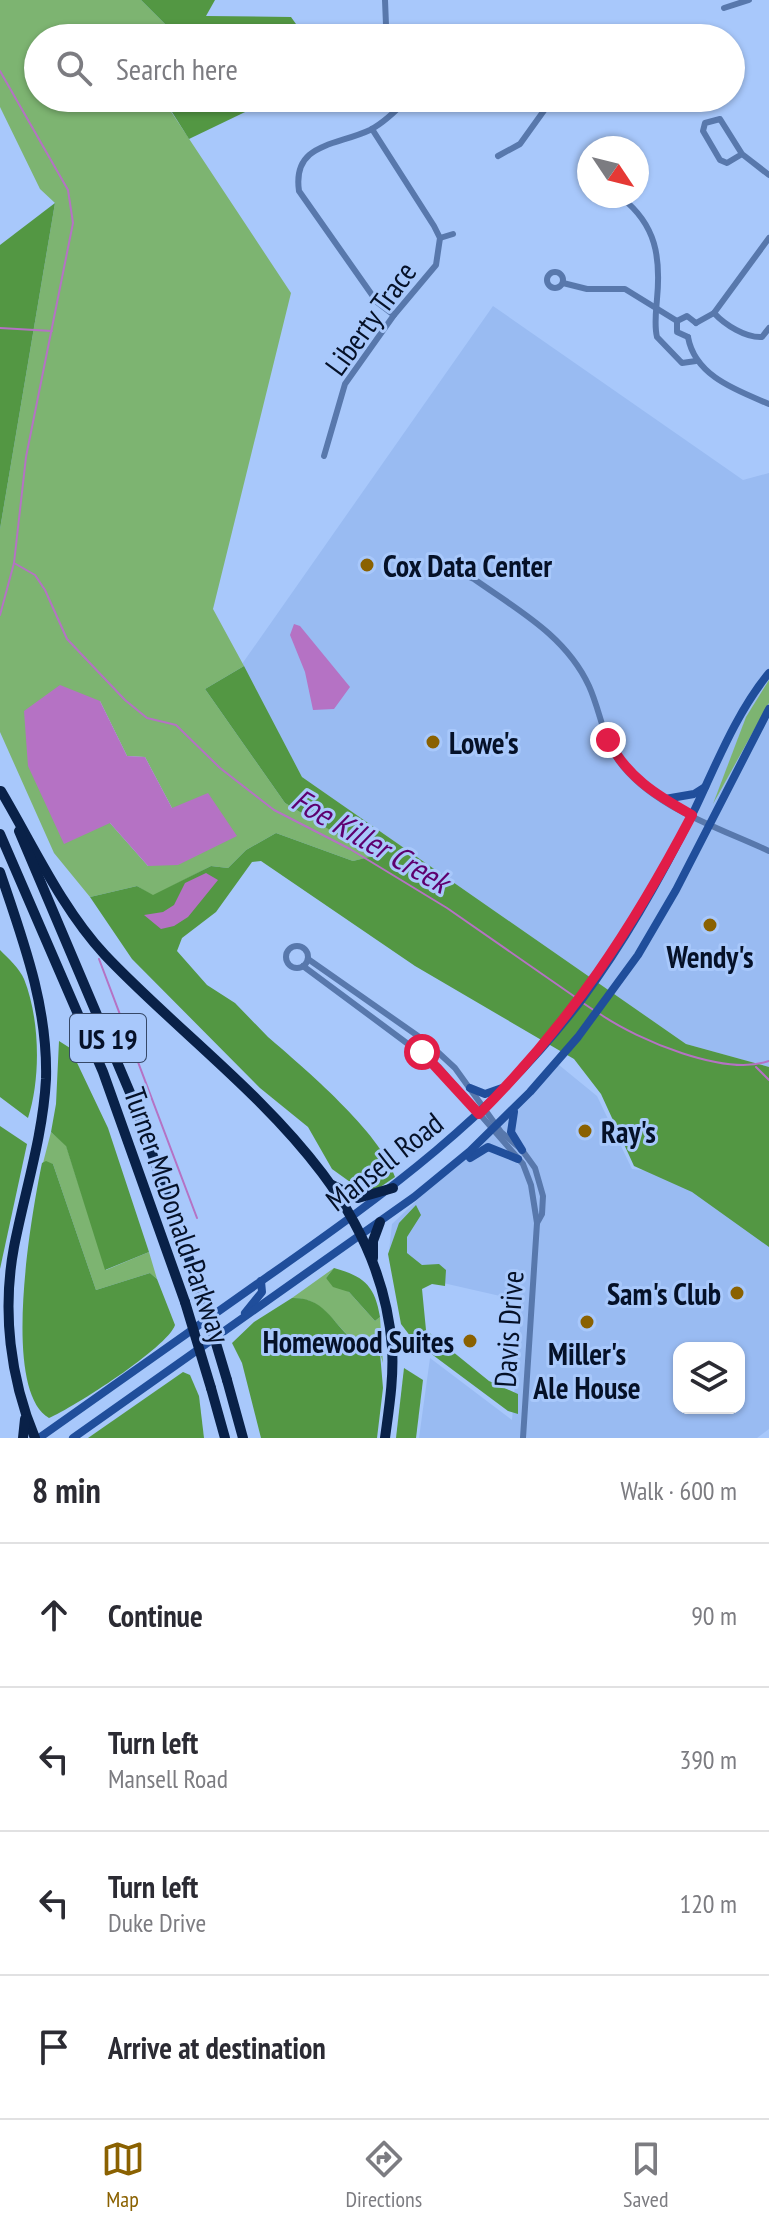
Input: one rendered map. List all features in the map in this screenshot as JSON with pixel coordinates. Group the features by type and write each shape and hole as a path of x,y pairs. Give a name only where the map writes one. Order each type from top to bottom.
{"highway":[{"path":"0,790 77,920 94,942 279,1119 325,1178 351,1218 375,1268"},
{"name":"Turner McDonald Parkway","path":"0,790 107,1035 200,1290 243,1438"},
{"name":"Turner McDonald Parkway","path":"0,834 103,1072 185,1302 225,1438"},
{"path":"0,872 36,984 45,1048 42,1117 14,1248 10,1284 11,1354 25,1413 37,1438"},
{"path":"325,1178 358,1198 393,1188"},
{"path":"380,1222 373,1241 375,1268 392,1345 392,1381 385,1438"},
{"path":"23,1438 25,1413"}],"main road":[{"name":"Mansell Road","path":"37,1438 393,1188 482,1112 516,1078 563,1024 601,973 662,874 734,728 769,673"},
{"name":"Mansell Road","path":"73,1438 440,1177 530,1092 578,1037 618,984 668,904 769,709"},
{"path":"665,799 694,794 706,786"},
{"path":"470,1088 479,1093 492,1093 516,1078"},
{"path":"520,1154 510,1122 530,1092"},
{"path":"440,1177 454,1172 484,1147 520,1154"},
{"path":"233,1325 259,1297 261,1281"}],"street":[{"path":"385,0 386,24"},
{"path":"724,8 749,0"},
{"path":"392,112 372,129 312,151 299,166 297,178 299,191 377,302 394,315"},
{"path":"498,156 520,144 543,112"},
{"path":"742,154 727,163 720,160 703,131 705,123 720,119 742,154 769,175"},
{"name":"Liberty Trace","path":"324,456 345,384 394,315 436,265 440,238 372,129"},
{"path":"633,208 642,217 655,243 660,268 655,330 660,343 682,363 696,361"},
{"path":"440,238 453,234"},
{"path":"696,323 714,313 769,238"},
{"path":"563,283 587,289 625,289 677,321"},
{"path":"714,313 725,323 754,337 762,337 769,328"},
{"path":"677,321 687,316 696,323"},
{"path":"677,321 677,332 688,337 696,361 727,385 769,404"},
{"path":"688,337 696,332 696,323"},
{"path":"460,573 474,579 560,642 588,682 618,760 634,777 692,815 769,851"},
{"path":"299,945 306,950 308,959 437,1050 470,1088 482,1112 430,1058 303,966 290,966 286,952 299,945"},
{"path":"303,966 308,959"},
{"name":"Davis Drive","path":"482,1112 540,1181 543,1206 537,1223"},
{"name":"Davis Drive","path":"520,1154 531,1185 537,1223 523,1438"},
{"path":"531,1185 540,1181"}],"shaded area":[{"path":"493,306 743,480 769,473 769,1067 686,1044 302,777 242,664"},
{"path":"294,624 300,626 350,687 334,709 313,710 305,672 290,635"},
{"path":"60,685 100,701 127,756 145,757 172,808 208,793 237,836 178,865 148,866 110,823 64,844 28,766 24,711"},
{"path":"206,873 218,880 188,917 174,926 161,929 144,915 163,912 174,905 185,883"},
{"path":"559,1065 597,1096 632,1169 687,1175 769,1237 769,1429 757,1438 419,1438 430,1358 512,1420 522,1301 430,1280 389,1251 392,1224"}],"green space":[{"path":"0,0 141,0 165,24 24,24 24,112 171,112 291,293 213,609 244,666 205,689 285,803 374,856 353,861 276,833 246,850 228,868 211,866 153,896 137,886 90,897 54,853 0,732 0,529 55,203 40,189 0,107","holes":["100,701 127,756 145,757 172,808 148,866 110,823"]},
{"path":"141,0 215,0 206,16 291,17 296,24 165,24"},
{"path":"172,112 245,112 189,139"},
{"path":"55,203 0,529 0,245"},
{"path":"244,666 302,777 686,1044 769,1067 769,1247 692,1192 634,1166 601,1094 574,1059 415,966 261,861 252,862 216,912 182,938 177,951 207,985 235,1003 340,1102 374,1141 395,1177 373,1192 364,1192 332,1169 308,1127 260,1088 132,959 90,897 137,886 153,895 211,866 228,868 246,850 276,833 353,861 373,856 285,803 205,689"},
{"path":"769,680 769,703 713,804 746,717"},
{"path":"0,950 22,975 36,1030 37,1067 28,1118 0,1097"},
{"path":"59,1041 70,1048 108,1128 149,1252 105,1270 66,1146 51,1132 56,1104"},
{"path":"0,1126 27,1144 0,1269"},
{"path":"51,1132 66,1145 106,1270 149,1252 157,1279 150,1273 96,1290 53,1164 43,1163"},
{"path":"42,1163 53,1164 96,1290 150,1273 157,1279 175,1325 169,1335 138,1361 98,1390 49,1418 34,1401 26,1373 23,1337 23,1298 32,1219"},
{"path":"416,1205 421,1215 407,1237 407,1253 422,1265 439,1264 446,1270 445,1286 432,1284 422,1289 426,1330 489,1381 518,1394 518,1414 508,1411 414,1341 401,1324 388,1254 399,1223"},
{"path":"334,1268 326,1278 349,1292 375,1321 380,1317 383,1363 380,1353 349,1336 322,1308 304,1299 292,1298"},
{"path":"334,1268 366,1284 375,1297 380,1317 375,1321 349,1292 333,1287 326,1278"},
{"path":"292,1298 304,1299 322,1308 348,1336 380,1353 383,1388 377,1438 261,1438 242,1363 232,1343 254,1322"},
{"path":"404,1368 423,1380 416,1438 396,1438"},
{"path":"183,1372 190,1375 199,1396 204,1438 88,1438"}],"waterway":[{"path":"0,71 68,190 73,223 26,457 14,563 0,615"},
{"path":"0,328 52,331"},
{"name":"Foe Killer Creek","path":"14,563 35,575 67,639 125,700 147,718 176,725 220,768 274,810 350,849 447,908 578,999"},
{"path":"99,959 197,1218"},
{"name":"Foe Killer Creek","path":"583,1003 595,1011"},
{"name":"Foe Killer Creek","path":"600,1014 659,1045 706,1060 751,1065 769,1061"},
{"path":"756,1067 769,1080"}],"place":[{"name":"Cox Data Center","path":"367,565"},
{"name":"Lowe's","path":"433,742"},
{"name":"Wendy's","path":"710,925"},
{"name":"Ray's","path":"585,1131"},
{"name":"Sam's Club","path":"737,1293"},
{"name":"Miller's Ale House","path":"587,1322"},
{"name":"Homewood Suites","path":"470,1341"}],"route":[{"path":"422,1052 479,1114 532,1061 563,1024 601,973 662,874 692,815 634,777 618,760 608,740"}]}
